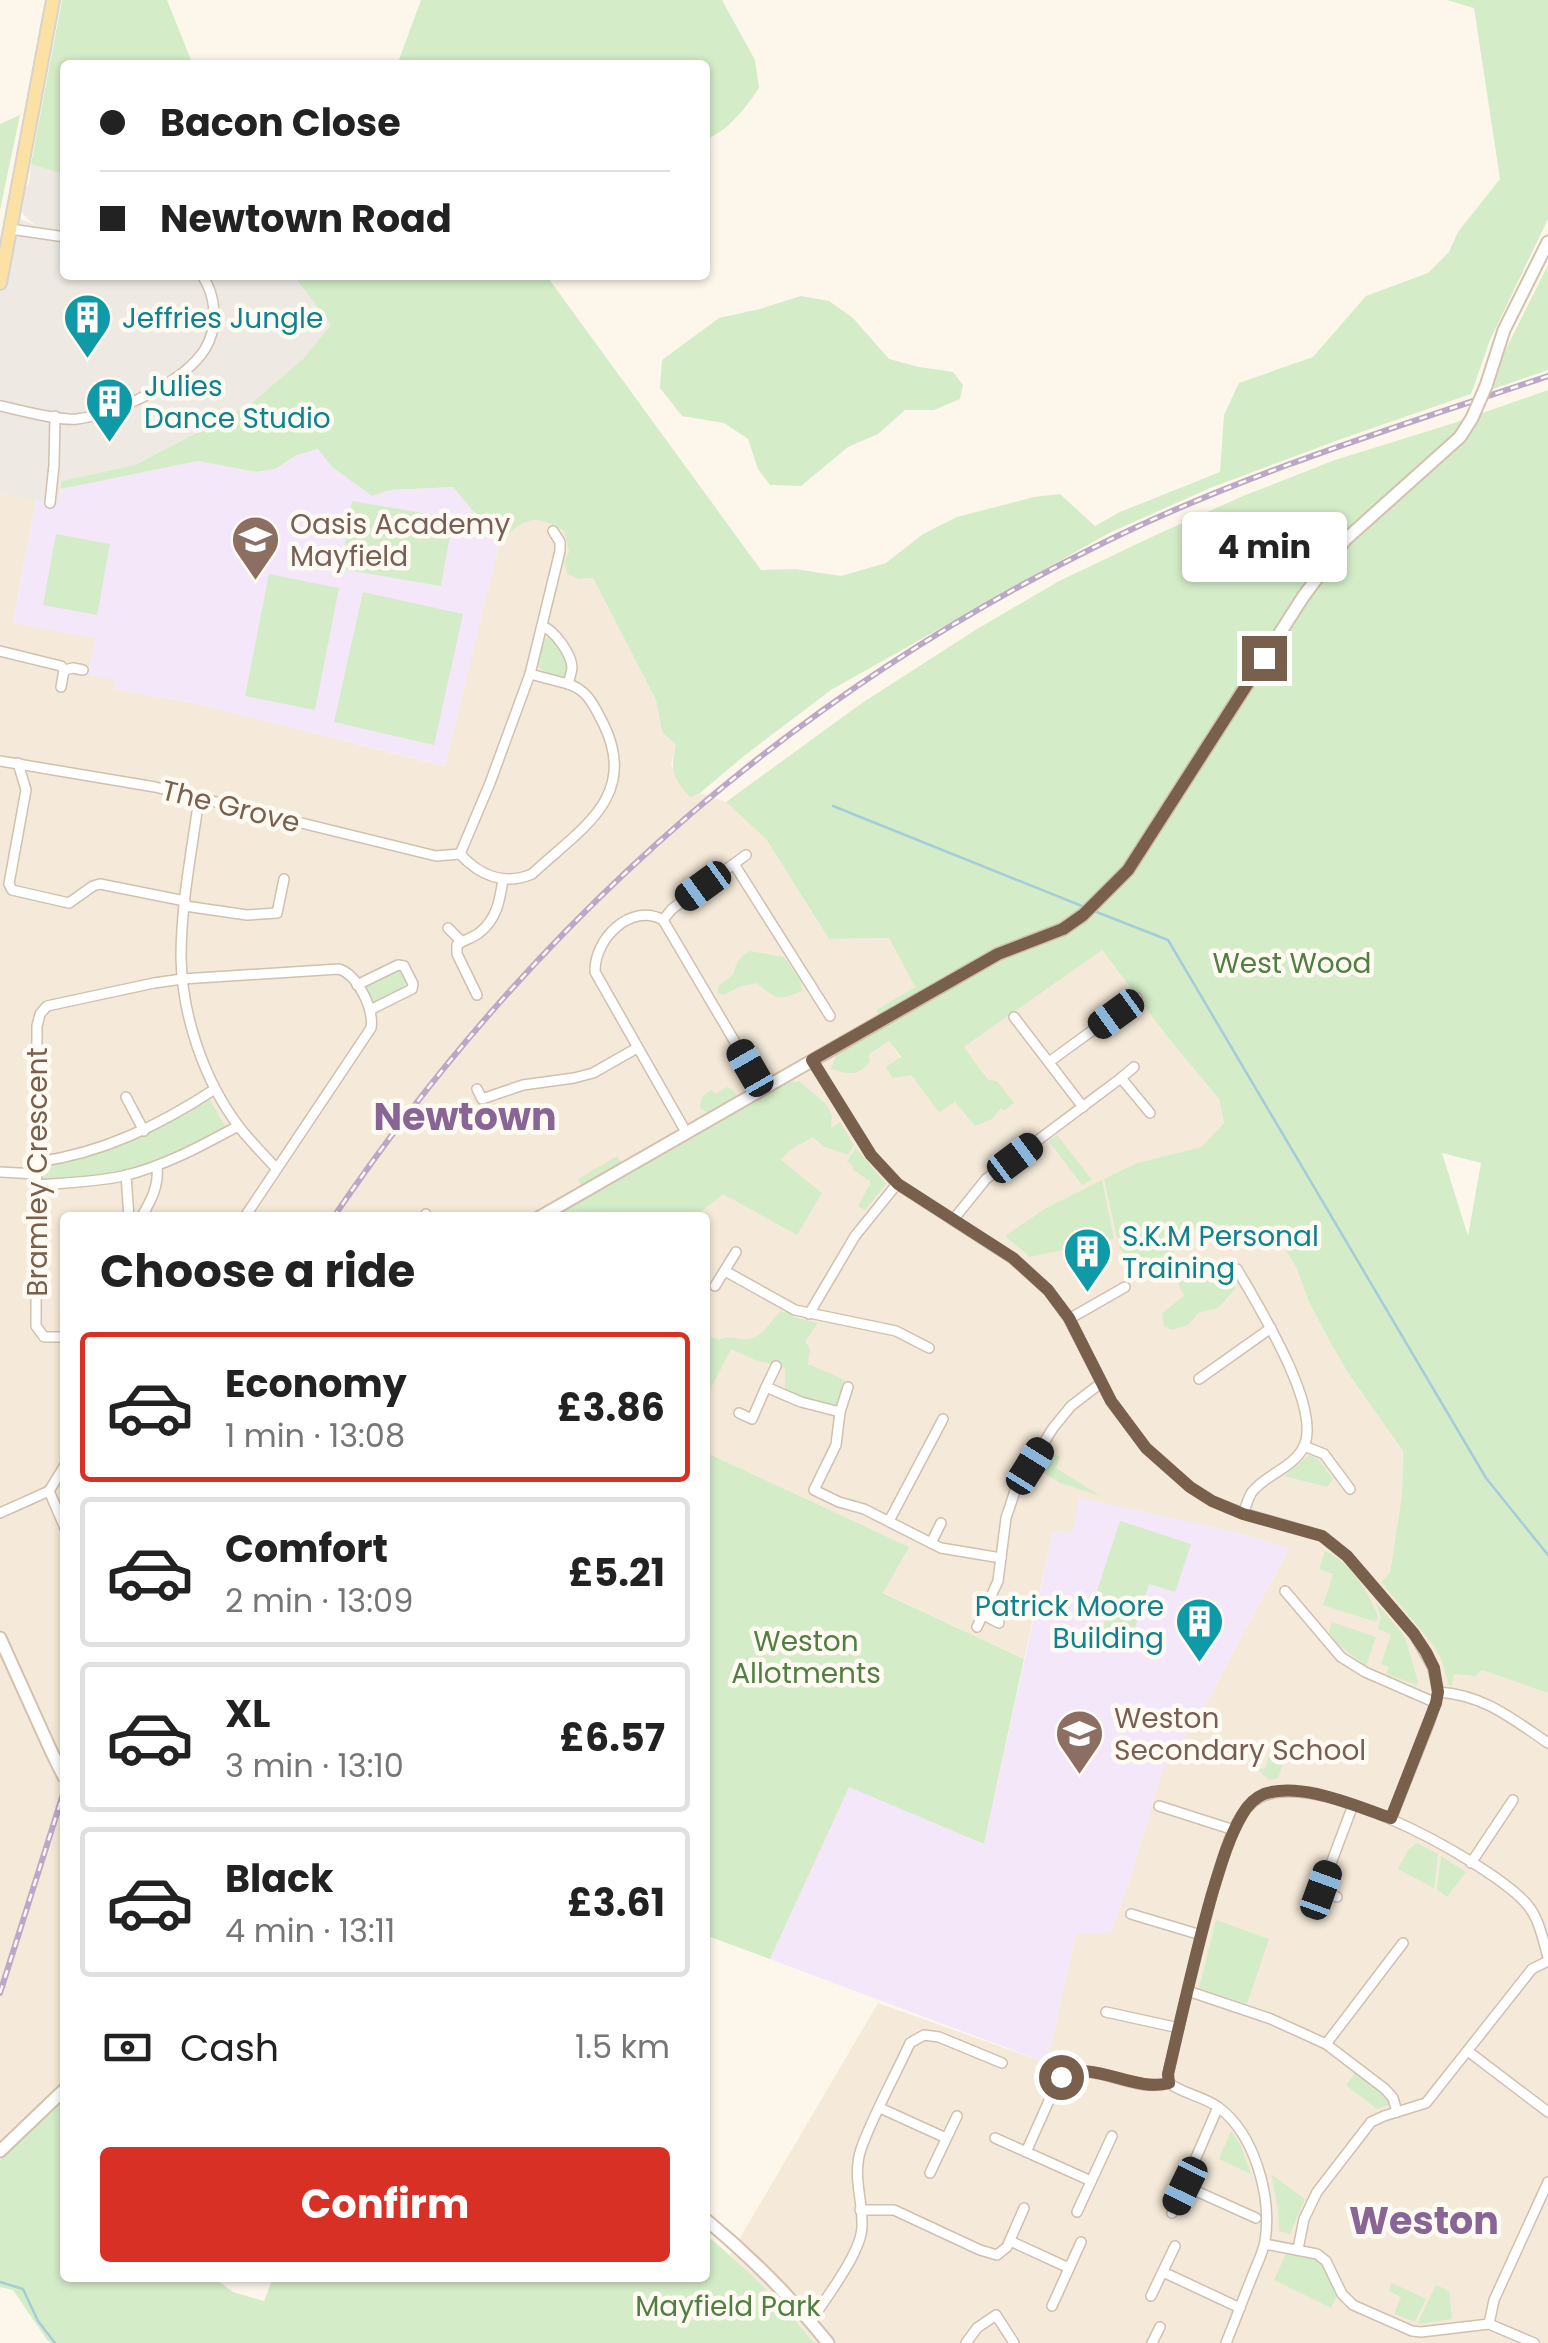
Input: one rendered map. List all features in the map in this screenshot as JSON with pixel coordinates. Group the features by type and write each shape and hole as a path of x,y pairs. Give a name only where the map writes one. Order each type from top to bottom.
{"main road":[{"path":"0,283 52,0"}],"street":[{"path":"10,229 60,236"},
{"path":"548,1212 998,954 1063,929 1096,903 1128,870 1303,597 1345,540 1460,437 1486,386 1504,330 1548,242"},
{"path":"0,406 74,420 110,411 167,383 194,363 212,333 212,294 205,280"},
{"path":"50,503 55,416"},
{"path":"460,854 530,674 560,551 560,542 553,532"},
{"path":"542,626 554,632 570,660 568,684"},
{"path":"0,652 61,666 64,670 83,670"},
{"path":"61,687 64,670"},
{"path":"477,996 457,954 457,945 476,935 490,921 500,900 503,879 532,874 596,814 613,785 614,752 586,694 578,687 530,674"},
{"name":"The Grove","path":"0,761 155,787 436,856 460,854 477,872 503,879"},
{"path":"18,763 26,790 10,878 12,890 69,903 100,884 247,915 278,913 284,880"},
{"path":"199,798 185,903 182,979 194,1033 215,1089 238,1126 276,1168"},
{"path":"664,920 672,909 746,854"},
{"path":"734,864 830,1016"},
{"path":"686,1132 595,972 598,948 627,918 646,914 664,920 762,1088"},
{"path":"448,928 461,941"},
{"path":"248,1212 372,1028 370,1010 357,984 398,965 404,966 414,984 412,989 370,1010"},
{"name":"Bramley Crescent","path":"60,1338 44,1337 36,1326 38,1026 44,1010 59,1002 182,979 339,968 347,971 357,984"},
{"path":"1048,1062 1137,998"},
{"path":"1014,1016 1083,1106"},
{"path":"477,1089 482,1099 523,1085 582,1076 637,1048"},
{"path":"812,1060 871,1155 898,1184 1022,1266 1048,1290 1069,1318 1111,1401 1146,1448 1212,1501 1322,1536 1347,1556 1414,1634 1434,1668 1437,1698 1391,1818"},
{"path":"954,1220 986,1179 1134,1067"},
{"path":"1122,1078 1150,1113"},
{"path":"0,1172 37,1168 144,1130 215,1089"},
{"path":"126,1097 144,1130"},
{"path":"37,1186 126,1176 187,1154 238,1126"},
{"path":"144,1212 156,1191 157,1166"},
{"path":"126,1176 129,1212"},
{"path":"809,1314 855,1236 898,1184"},
{"path":"716,1286 736,1252"},
{"path":"1237,1269 1272,1328 1306,1410 1307,1429 1304,1446 1290,1463 1251,1493 1243,1514"},
{"path":"725,1271 784,1305 910,1336 929,1348"},
{"path":"1069,1318 1125,1286"},
{"path":"910,1336 918,1324"},
{"path":"1199,1380 1272,1328"},
{"path":"752,1419 776,1366"},
{"path":"978,1627 998,1582 1010,1502 1071,1406 1102,1383"},
{"path":"766,1388 840,1412"},
{"path":"848,1388 831,1460 814,1490 952,1551 1001,1558"},
{"path":"739,1413 764,1424"},
{"path":"890,1521 943,1419"},
{"path":"1046,1441 1058,1448"},
{"path":"1304,1446 1324,1454 1350,1489"},
{"path":"0,1513 48,1491 60,1471"},
{"path":"48,1491 60,1517"},
{"path":"931,1542 941,1524"},
{"path":"1285,1591 1341,1657 1365,1672 1437,1698 1455,1693 1484,1702 1548,1743"},
{"path":"984,1615 999,1623"},
{"path":"0,1638 60,1769"},
{"path":"1226,2343 1265,2244 1266,2212 1259,2174 1242,2132 1218,2108 1169,2083 1168,2074 1201,1935 1234,1830 1257,1798 1293,1790 1391,1818 1471,1863 1522,1899 1535,1914 1544,1927 1548,1959 1532,1969 1426,2104 1371,2122 1317,2192 1304,2218 1298,2248"},
{"path":"1471,1863 1513,1800"},
{"path":"1337,1897 1321,1890 1353,1805"},
{"path":"1159,1806 1234,1830"},
{"path":"1131,1914 1201,1935"},
{"path":"1326,2044 1404,1944"},
{"path":"1188,1991 1258,2014 1326,2044 1385,2089 1397,2112"},
{"path":"1106,2012 1178,2028"},
{"path":"810,2321 854,2253 862,2226 857,2170 860,2151 910,2043 924,2035 940,2037 1002,2063"},
{"path":"1468,2052 1548,2112"},
{"path":"1026,2152 1056,2085 1068,2072 1088,2071 1142,2085 1169,2083"},
{"path":"0,2151 60,2094"},
{"path":"880,2108 946,2138"},
{"path":"1172,2213 1218,2108"},
{"path":"930,2172 957,2116"},
{"path":"1077,2212 1112,2136"},
{"path":"995,2138 1091,2181"},
{"path":"1490,2324 1494,2300 1544,2205 1548,2182"},
{"path":"1185,2186 1256,2218"},
{"path":"860,2210 894,2210 996,2255 1010,2241 1024,2208"},
{"path":"710,2224 736,2244 828,2343"},
{"path":"1010,2241 1069,2268"},
{"path":"1052,2306 1081,2242"},
{"path":"1265,2244 1317,2254 1326,2261 1342,2294 1353,2305 1412,2331 1490,2324 1534,2343"},
{"path":"1151,2296 1175,2246"},
{"path":"1162,2272 1240,2308"},
{"path":"966,2343 976,2328 996,2315 1014,2343"},
{"path":"1152,2343 1160,2327"},
{"path":"1442,2330 1442,2343"}],"shaded area":[{"path":"31,164 60,173 60,280 297,280 331,325 303,359 248,406 135,465 61,481 59,505 0,494 0,289 12,216 35,225 22,213"},
{"name":"Oasis Academy Mayfield","path":"319,449 332,467 372,496 390,490 453,487 500,541 445,766 193,703 114,689 115,680 88,675 95,638 13,623 36,500 59,504 61,489 198,461 256,472 275,469 297,455"},
{"path":"0,494 36,500 13,622 96,638 88,674 116,680 115,689 193,703 444,766 500,541 523,521 542,519 564,531 579,579 593,578 656,700 662,732 676,745 671,765 690,796 700,793 726,802 766,839 829,939 889,938 915,987 876,1010 882,1020 869,1056 889,1041 911,1075 988,1081 964,1047 1101,949 1219,1099 1224,1123 1201,1147 1137,1163 1120,1237 1221,1225 1252,1227 1282,1245 1348,1373 1403,1451 1402,1494 1390,1573 1382,1582 1482,1670 1548,1693 1548,2343 814,2343 730,2255 878,2003 1047,2063 1076,1934 1127,1888 1163,1769 1200,1714 1289,1548 1179,1520 1073,1533 1053,1531 1024,1659 882,1592 908,1547 710,1454 710,1390 731,1348 710,1337 710,1212 60,1212 60,2094 0,2151"},
{"name":"Weston Secondary School","path":"1079,1498 1223,1529 1289,1548 1200,1714 1163,1769 1111,1933 1076,1934 1047,2063 770,1959 849,1786 984,1844 1053,1531 1073,1532"}],"green space":[{"path":"62,0 167,0 191,60 60,60 60,173 31,164"},
{"path":"421,0 722,0 755,60 759,88 729,125 710,138 710,60 399,60"},
{"path":"1447,0 1548,0 1548,219 1490,340 1471,394 1210,488 1109,533 831,690 690,797 674,773 676,745 662,732 656,700 593,578 579,579 567,574 564,562 569,552 564,531 553,525 530,521 500,541 453,487 390,490 372,496 332,467 318,449 297,455 275,469 256,472 198,461 61,489 61,481 135,465 248,406 303,359 331,325 297,280 550,280 761,570 795,569 841,576 886,563 923,534 957,517 1034,497 1060,494 1095,526 1220,472 1224,415 1239,383 1313,357 1366,296 1428,273 1449,252 1458,232 1500,179 1474,8"},
{"path":"20,115 1,205 0,211 0,124"},
{"path":"1548,265 1548,370 1493,389 1505,351"},
{"path":"801,296 829,301 853,318 889,359 953,372 963,385 960,399 934,410 905,410 878,434 848,447 801,486 770,485 758,469 748,439 724,423 682,416 660,388 662,360 719,318"},
{"name":"West Wood","path":"1548,390 1548,1693 1482,1670 1475,1676 1454,1674 1452,1686 1449,1685 1434,1646 1381,1582 1390,1573 1402,1494 1403,1451 1348,1373 1282,1245 1252,1227 1221,1225 1168,1232 1180,1269 1186,1274 1189,1269 1200,1269 1207,1274 1228,1274 1235,1289 1218,1308 1198,1313 1188,1325 1172,1330 1164,1326 1162,1313 1184,1296 1177,1281 1131,1271 1131,1262 1119,1248 1123,1242 1117,1238 1104,1179 1137,1163 1201,1147 1224,1123 1219,1099 1102,950 964,1047 988,1080 997,1081 1014,1103 975,1126 955,1102 939,1112 911,1075 893,1078 886,1067 901,1057 889,1041 869,1055 870,1062 857,1072 831,1069 836,1055 882,1020 876,1010 915,987 889,938 829,939 766,839 726,802 862,703 1059,581 1243,496 1335,460","holes":["1442,1153 1481,1163 1468,1236"]},
{"path":"352,501 453,518 441,586 341,569"},
{"path":"56,534 110,544 97,615 43,605"},
{"path":"269,574 339,588 315,710 245,696"},
{"path":"363,592 463,614 434,745 334,722"},
{"path":"550,637 567,664 567,674 560,677 539,666 542,640"},
{"path":"749,951 784,957 800,980 802,991 778,997 756,983 724,995 718,993 718,986 734,974 738,961"},
{"path":"398,970 407,978 403,989 373,1002 365,986"},
{"path":"799,1081 827,1105 832,1116 831,1128 840,1122 854,1145 848,1155 823,1146 813,1137 781,1160 822,1193 797,1235 723,1194 702,1212 548,1212 584,1190 578,1179 617,1156 624,1167 715,1117 700,1108 702,1097 711,1090 715,1094 727,1087 741,1102"},
{"path":"209,1098 226,1128 187,1148 118,1173 43,1179 41,1172 48,1164 112,1146"},
{"path":"1057,1135 1092,1180 1082,1185 1049,1141"},
{"path":"856,1148 886,1184 865,1210 858,1206 871,1182 847,1161"},
{"path":"1102,1180 1114,1239 1030,1257 1005,1236 1046,1208"},
{"path":"780,1311 818,1323 805,1341 810,1349 808,1364 845,1380 838,1403 832,1407 785,1391 785,1368 731,1349 710,1390 710,1336 718,1340 748,1339 764,1331"},
{"path":"1051,1453 1060,1457 1056,1468 1101,1496 1060,1483 1038,1469"},
{"name":"Weston Allotments","path":"710,1454 909,1547 883,1593 1024,1659 984,1844 849,1787 770,1959 710,1937"},
{"path":"1309,1455 1318,1459 1333,1479 1327,1487 1284,1476"},
{"path":"1120,1521 1191,1544 1175,1592 1149,1584 1127,1653 1098,1643 1110,1603 1095,1597"},
{"path":"1325,1551 1357,1578 1378,1616 1376,1622 1323,1605 1333,1574 1319,1569"},
{"path":"1375,1601 1405,1637 1417,1685 1386,1674 1389,1667 1381,1664 1391,1634 1378,1629 1381,1618"},
{"path":"1332,1622 1376,1637 1366,1666 1338,1644 1329,1632"},
{"path":"1275,1736 1291,1742 1278,1778 1269,1780 1256,1768 1265,1769"},
{"path":"1417,1843 1438,1854 1434,1888 1398,1869 1408,1850"},
{"path":"1441,1856 1466,1872 1447,1897 1437,1890"},
{"path":"1216,1920 1269,1939 1247,2004 1199,1988"},
{"path":"1357,2071 1387,2097 1389,2105 1377,2109 1346,2085"},
{"name":"Mayfield Park","path":"60,2100 60,2282 219,2282 233,2292 264,2301 271,2282 710,2282 710,2239 762,2286 814,2343 52,2343 13,2290 0,2287 0,2160"},
{"path":"1231,2131 1240,2144 1251,2174 1219,2159"},
{"path":"1271,2174 1305,2199 1290,2234 1279,2231"},
{"path":"1287,2251 1321,2263 1338,2294 1331,2308 1274,2280"},
{"path":"1392,2283 1426,2299 1415,2322 1394,2314 1401,2297 1389,2291"},
{"path":"1436,2285 1449,2291 1452,2319 1420,2324 1418,2322"}],"waterway":[{"path":"833,806 1087,908"},
{"path":"1094,911 1168,940 1486,1478 1548,1555"},
{"path":"0,2282 23,2289 38,2321 55,2343"}],"railway":[{"path":"337,1212 410,1111 493,1010 581,916 675,828 775,746 880,671 991,603 1160,516 1325,451 1548,376"},
{"path":"0,1993 60,1804"}],"place":[{"name":"Jeffries Jungle","path":"87,360"},
{"name":"Julies Dance Studio","path":"109,444"},
{"name":"Oasis Academy Mayfield","path":"255,582"},
{"name":"S.K.M Personal Training","path":"1087,1294"},
{"name":"Patrick Moore Building","path":"1199,1664"},
{"name":"Weston Secondary School","path":"1079,1776"}],"district":[{"name":"Newtown","path":"465,1117"},
{"name":"Weston","path":"1424,2221"}],"route":[{"path":"1061,2077 1077,2070 1142,2085 1169,2083 1206,1916 1234,1830 1245,1810 1268,1793 1293,1790 1391,1818 1436,1703 1434,1668 1414,1634 1347,1556 1322,1536 1212,1501 1146,1448 1111,1401 1069,1318 1048,1290 1013,1258 898,1184 871,1155 812,1060 998,954 1063,929 1083,915 1128,870 1264,658"}]}
